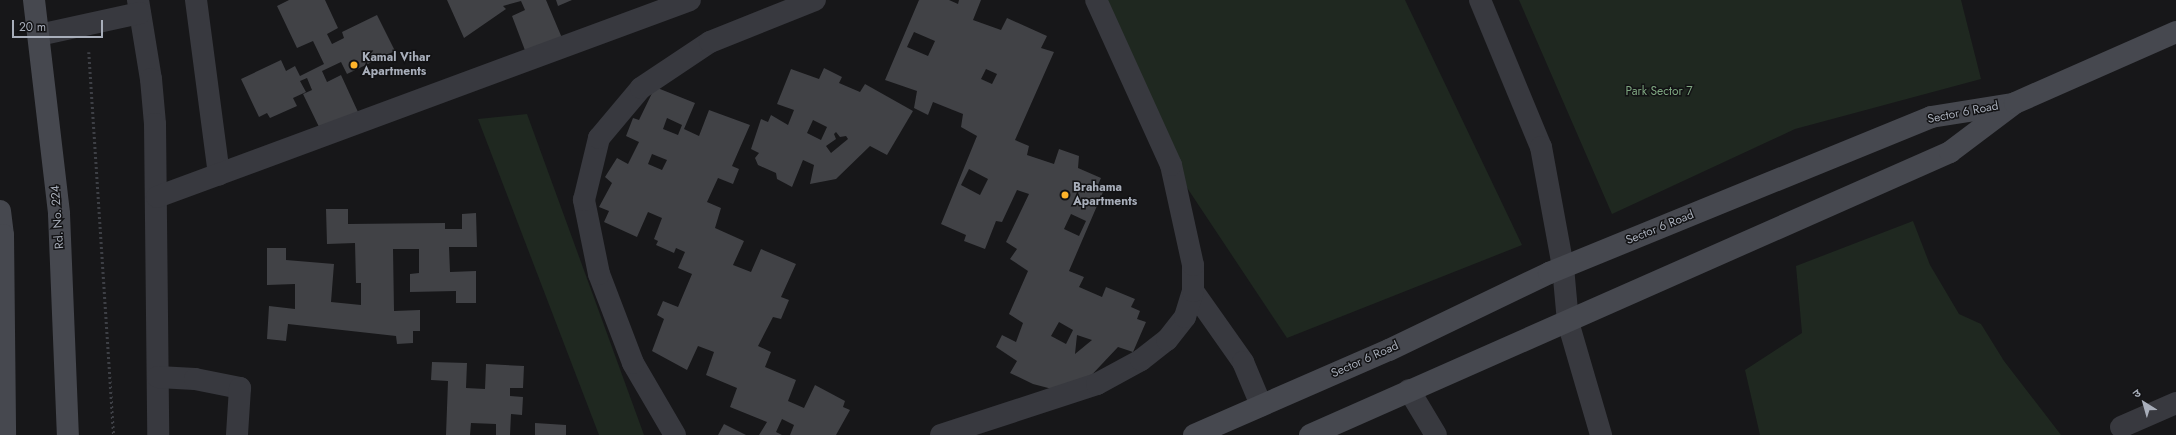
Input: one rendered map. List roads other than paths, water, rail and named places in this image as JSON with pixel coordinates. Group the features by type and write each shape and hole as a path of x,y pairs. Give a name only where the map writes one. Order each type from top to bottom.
{"street":[{"name":"Rd. No. 224","path":"34,0 59,214 68,435"},
{"path":"196,0 219,174"},
{"path":"157,197 690,0"},
{"path":"675,435 633,363 599,274 584,200 599,138 641,88 710,42 815,0"},
{"path":"941,435 1098,384 1141,360 1167,340 1185,317 1193,291 1189,245 1171,165 1096,0"},
{"path":"1480,0 1541,147 1563,267 1568,322 1601,435"},
{"path":"39,35 139,7 151,79 157,197 158,435"},
{"path":"2015,103 2176,32"},
{"name":"Sector 6 Road","path":"1194,435 1389,350 1563,267 1931,117 2015,103"},
{"name":"Sector 6 Road","path":"1310,435 1950,152 2015,103"},
{"path":"0,211 3,235 5,435"},
{"path":"1193,291 1243,362 1261,405"},
{"path":"158,377 195,379 240,388 237,435"},
{"path":"1409,390 1436,435"},
{"path":"2121,427 2176,403"}],"place":[{"name":"Kamal Vihar Apartments","path":"354,65"},
{"name":"Brahama Apartments","path":"1065,195"}],"park label":[{"name":"Park Sector 7","path":"1659,92"}]}
